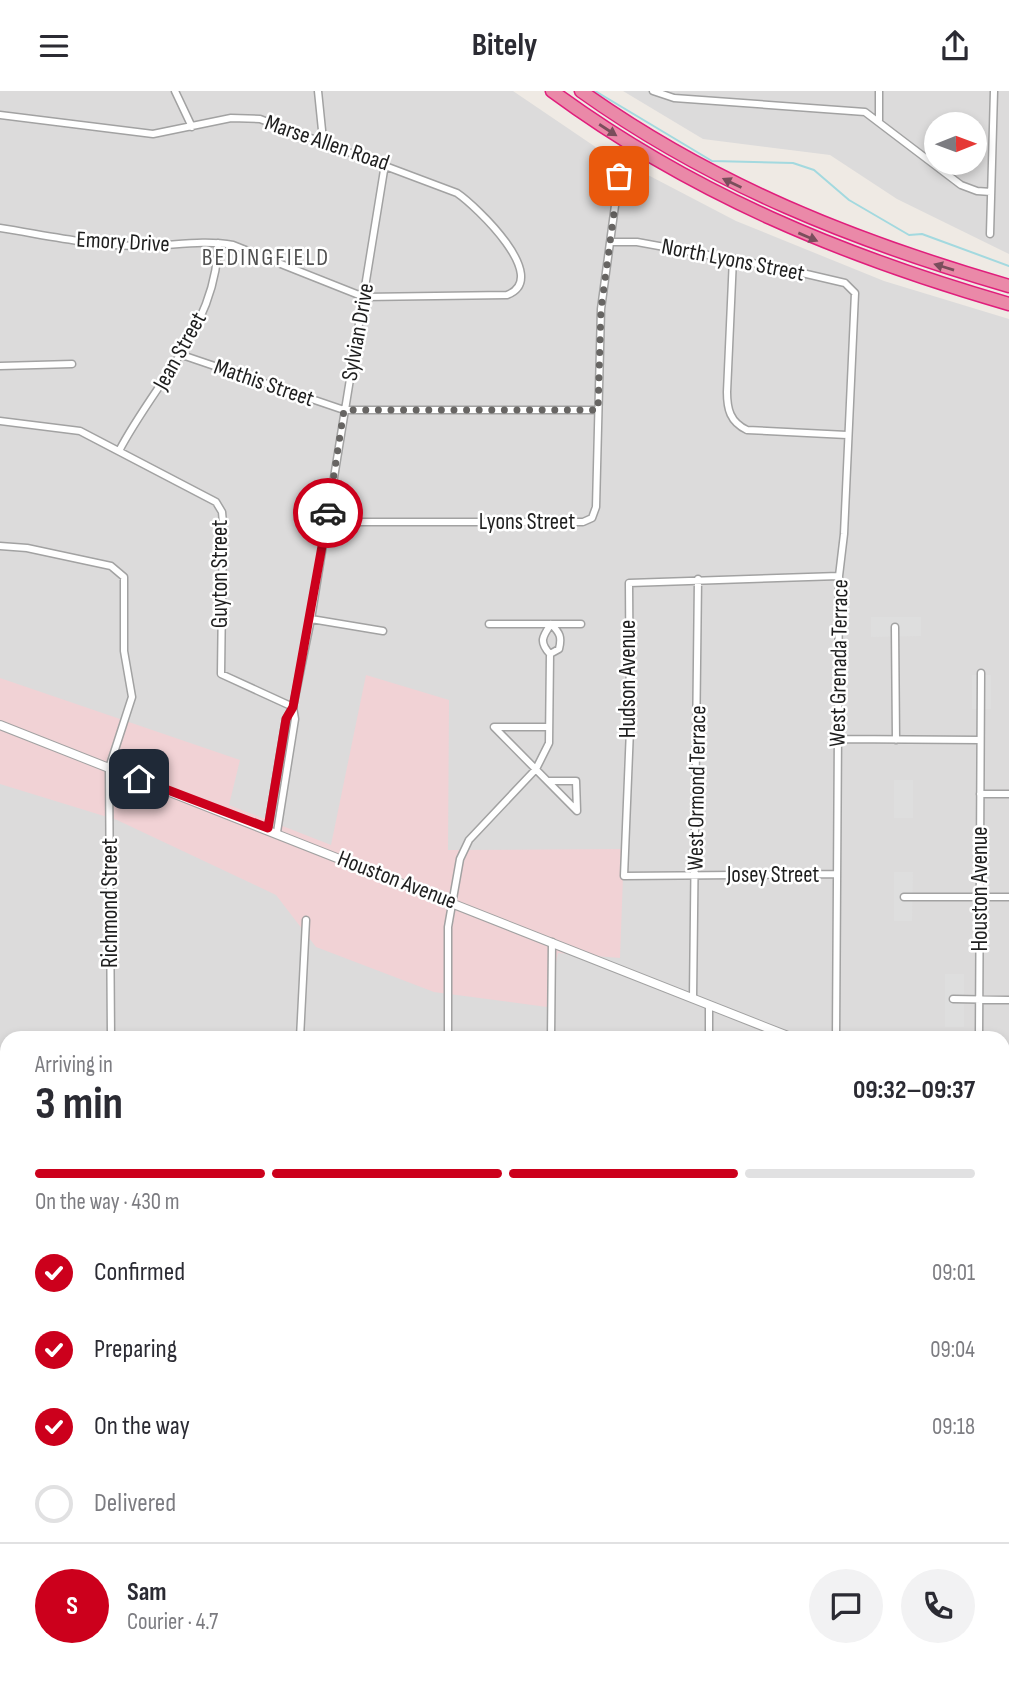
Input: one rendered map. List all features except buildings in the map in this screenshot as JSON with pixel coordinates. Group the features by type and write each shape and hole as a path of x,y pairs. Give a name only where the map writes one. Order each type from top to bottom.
{"highway":[{"path":"552,91 670,169 780,225 867,259 1009,304"},
{"path":"581,91 690,160 780,206 885,249 1009,286"}],"street":[{"path":"175,91 192,128"},
{"path":"318,91 323,140"},
{"path":"653,91 674,98 865,112 879,120 961,185 977,191 991,192"},
{"path":"879,91 879,120"},
{"path":"990,234 994,91"},
{"name":"Marse Allen Road","path":"0,115 134,133 160,133 248,118 275,122 457,193 477,210 513,251 520,269 517,289 507,296 488,296"},
{"name":"Sylvian Drive","path":"272,830 286,719 293,707 311,619 385,164"},
{"name":"Lyons Street","path":"327,522 587,521 596,507 601,309 619,176"},
{"name":"Emory Drive","path":"0,228 99,245 233,245 364,297 488,296"},
{"name":"North Lyons Street","path":"610,242 637,242 733,258 839,281 854,290"},
{"name":"Jean Street","path":"119,451 182,355 211,294 218,243"},
{"path":"733,258 727,392 728,410 734,422 747,430 847,435"},
{"name":"West Grenada Terrace","path":"836,1031 839,576 844,534 847,435 856,306 854,290"},
{"name":"Mathis Street","path":"182,355 344,410 598,410"},
{"path":"0,366 72,364"},
{"name":"Guyton Street","path":"0,421 75,430 119,451 218,506 223,523 221,674 293,707"},
{"name":"Richmond Street","path":"0,547 27,548 111,565 122,573 124,651 132,697 109,768 111,1031"},
{"path":"698,579 839,576"},
{"name":"Hudson Avenue","path":"624,876 630,729 629,583 698,579"},
{"name":"West Ormond Terrace","path":"693,998 698,579"},
{"path":"311,619 383,631"},
{"path":"489,624 581,624"},
{"path":"448,1031 448,927 460,859 469,840 536,769 549,743 550,655 542,646 542,637 551,624"},
{"path":"550,655 559,649 561,641 559,633 551,624"},
{"path":"895,627 896,740"},
{"name":"Houston Avenue","path":"979,1031 981,673"},
{"name":"Houston Avenue","path":"0,725 453,901 775,1031"},
{"path":"548,781 576,781 577,811 494,727 549,727"},
{"path":"838,739 980,740"},
{"path":"980,794 1009,794"},
{"name":"Josey Street","path":"624,876 837,874"},
{"path":"904,897 1009,897"},
{"path":"299,1031 306,920"},
{"path":"551,1031 552,941"},
{"path":"953,999 1009,1000"},
{"path":"709,1005 709,1031"}],"shaded area":[{"path":"0,91 513,91 600,150 736,221 884,281 1009,319 1009,1031 0,1031"},
{"path":"623,91 1009,91 1009,254 897,199 830,155 703,139"},
{"path":"871,617 921,617 921,636 871,637"},
{"path":"366,675 449,700 448,850 624,849 620,958 558,953 547,1007 434,992 316,947 276,895 117,820 0,784 0,678 240,760 229,805 331,845"},
{"path":"972,675 991,675 991,709 972,709"},
{"path":"894,780 913,780 913,818 894,818"},
{"path":"894,872 913,872 912,921 894,921"},
{"path":"945,974 964,974 964,1027 945,1027"}],"waterway":[{"path":"595,91 712,161 793,163 814,170 849,200 909,235 922,234 1009,266"}],"way so far":[{"path":"328,513 344,410 598,410 601,309 619,176"}],"district":[{"name":"BEDINGFIELD","path":"266,257"}],"route":[{"path":"139,779 268,828 286,719 293,707 311,619 328,513"}]}
